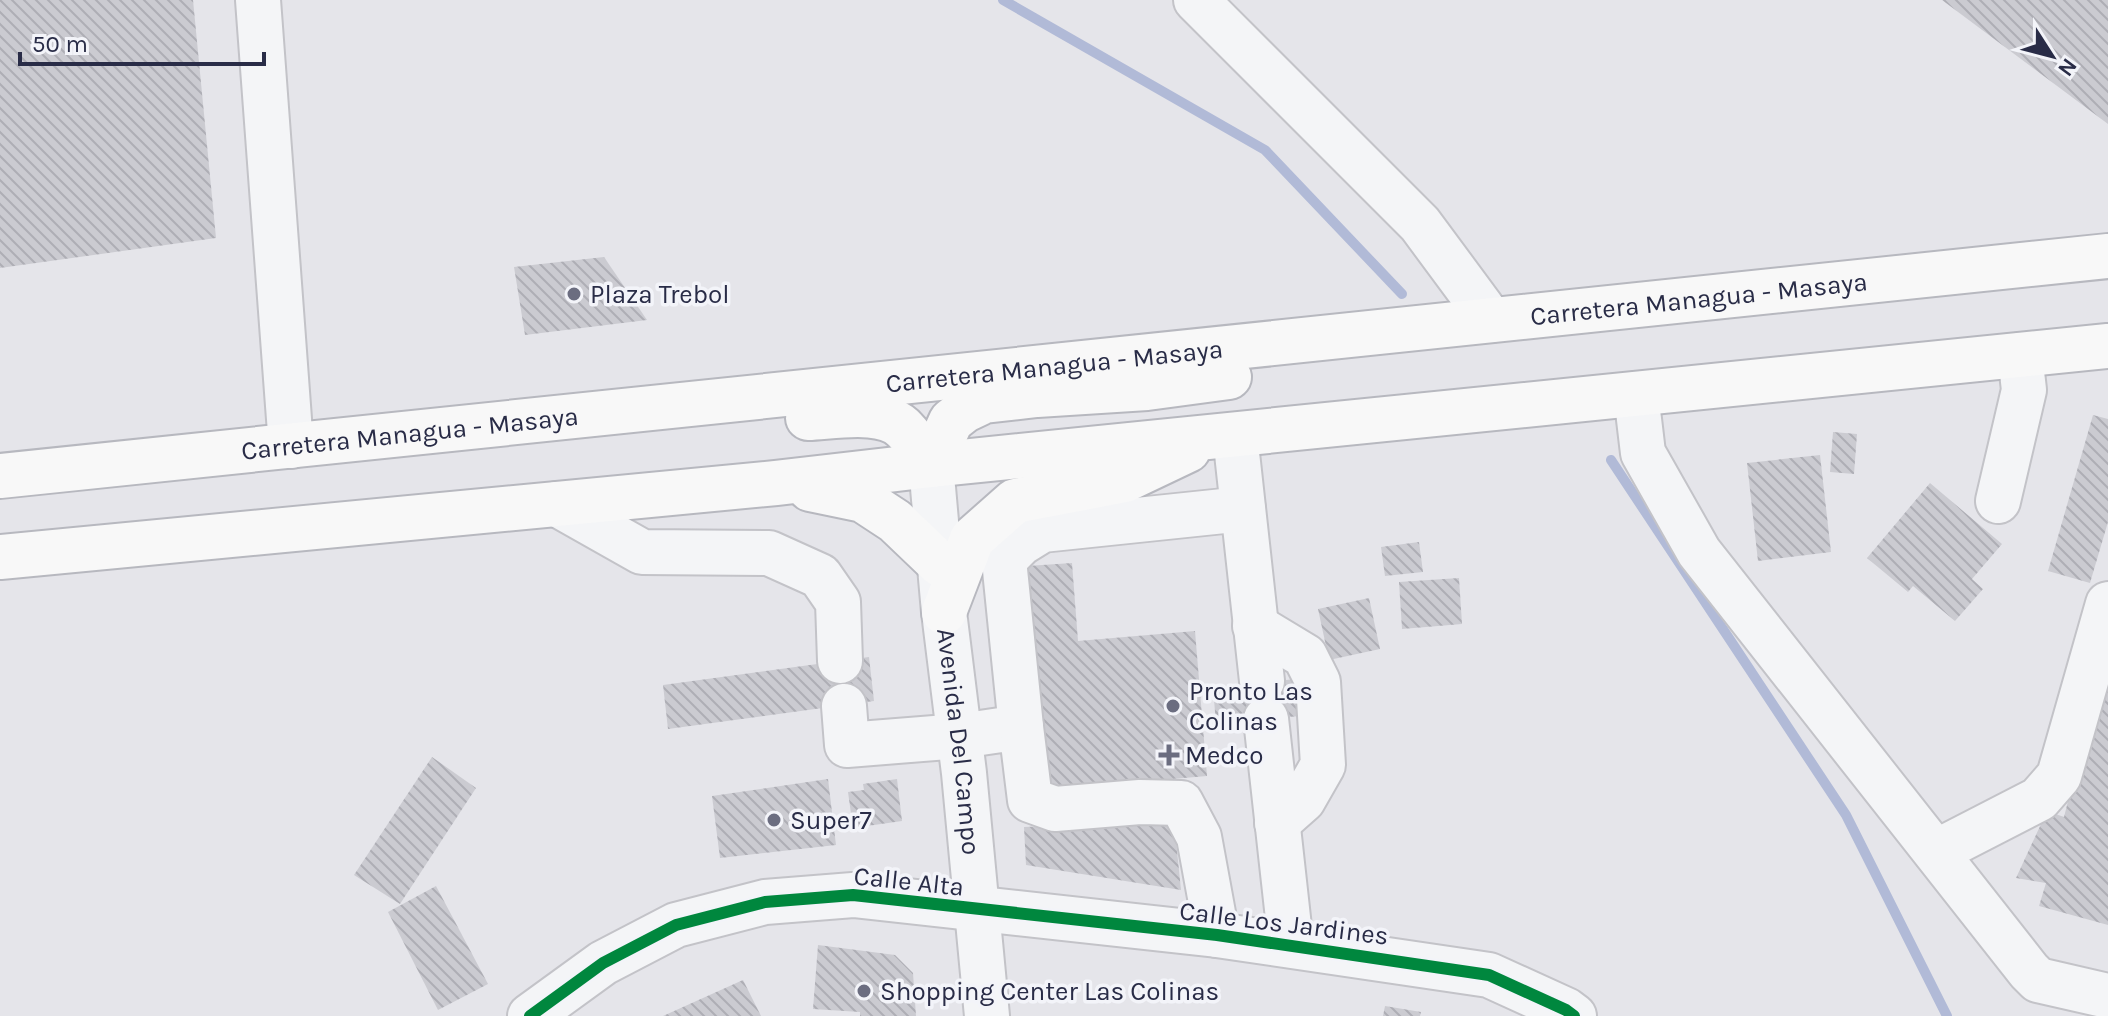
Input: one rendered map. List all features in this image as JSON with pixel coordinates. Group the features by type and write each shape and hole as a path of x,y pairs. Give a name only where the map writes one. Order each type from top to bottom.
{"highway":[{"name":"Carretera Managua - Masaya","path":"0,476 2108,256"},
{"path":"931,465 951,421 984,401 1147,388 1232,376 1301,341"},
{"path":"0,557 776,483 2108,346"},
{"path":"575,416 670,431 777,420 866,415 883,417 903,427 931,465"},
{"path":"944,612 972,539 1015,501 1125,480 1225,436"},
{"path":"776,483 863,500 895,521 940,564"}],"street":[{"path":"258,0 291,446"},
{"path":"1196,0 1420,224 1491,320"},
{"path":"1998,501 2024,390 2020,355"},
{"path":"1636,394 1643,453 1699,552 2029,971 2038,980 2108,996"},
{"path":"1225,436 1243,509 1291,945"},
{"name":"Avenida Del Campo","path":"931,465 944,612 992,1014"},
{"path":"557,504 642,552 769,553 820,576 838,602 840,661"},
{"path":"1217,935 1199,837 1181,803 1140,802 1055,809 1030,800 1004,560 1021,543 1042,530 1243,509"},
{"path":"1936,852 2039,799 2059,776 2108,604"},
{"path":"1255,626 1305,656 1318,682 1323,765 1303,800 1277,823"},
{"path":"844,706 847,745 960,736 1021,727"},
{"name":"Calle Alta","path":"530,1016 603,963 676,925 765,902 853,895 978,910"},
{"name":"Calle Los Jardines","path":"978,910 1217,935 1489,975 1574,1016"}],"building":[{"path":"0,0 193,0 216,238 0,268"},
{"path":"1942,0 2108,0 2108,124"},
{"name":"Plaza Trebol","path":"604,257 647,320 525,335 514,267"},
{"path":"2093,415 2108,419 2108,522 2090,583 2048,571"},
{"path":"1833,432 1857,434 1854,474 1830,472"},
{"path":"1820,455 1831,552 1758,561 1747,463"},
{"path":"1930,483 2002,544 1972,579 1983,589 1955,621 1913,586 1908,592 1867,558"},
{"path":"1419,542 1423,572 1385,576 1381,547"},
{"path":"1072,563 1078,641 1195,631 1207,776 1044,790 1027,566"},
{"path":"1459,578 1462,624 1402,629 1399,582"},
{"path":"1369,598 1380,649 1329,660 1318,609"},
{"path":"2107,646 2108,925 2039,906 2046,883 2016,878 2047,811 2064,817"},
{"path":"869,657 874,701 668,729 663,685"},
{"path":"1297,679 1300,716 1216,724 1213,687"},
{"path":"432,757 476,788 400,904 354,875"},
{"name":"Super7","path":"828,779 836,845 720,858 712,796"},
{"path":"897,779 902,821 853,828 848,792 864,790 863,784"},
{"path":"1174,821 1181,890 1026,865 1024,827"},
{"path":"436,886 488,984 438,1010 388,912"},
{"name":"Shopping Center Las Colinas","path":"818,945 895,955 913,973 916,1016 860,1016 860,1012 813,1009"},
{"path":"743,980 761,1016 663,1016"},
{"path":"1385,1006 1421,1012 1420,1016 1383,1016"}],"waterway":[{"path":"1003,0 1265,150 1402,294"},
{"path":"1611,460 1846,815 1947,1016"}],"cycle path":[{"path":"530,1016 603,963 676,925 765,902 853,895 1217,935 1489,975 1574,1016"}],"place":[{"name":"Plaza Trebol","path":"574,294"},
{"name":"Pronto Las Colinas","path":"1173,706"},
{"name":"Medco","path":"1169,755"},
{"name":"Super7","path":"774,820"},
{"name":"Shopping Center Las Colinas","path":"864,991"}]}
